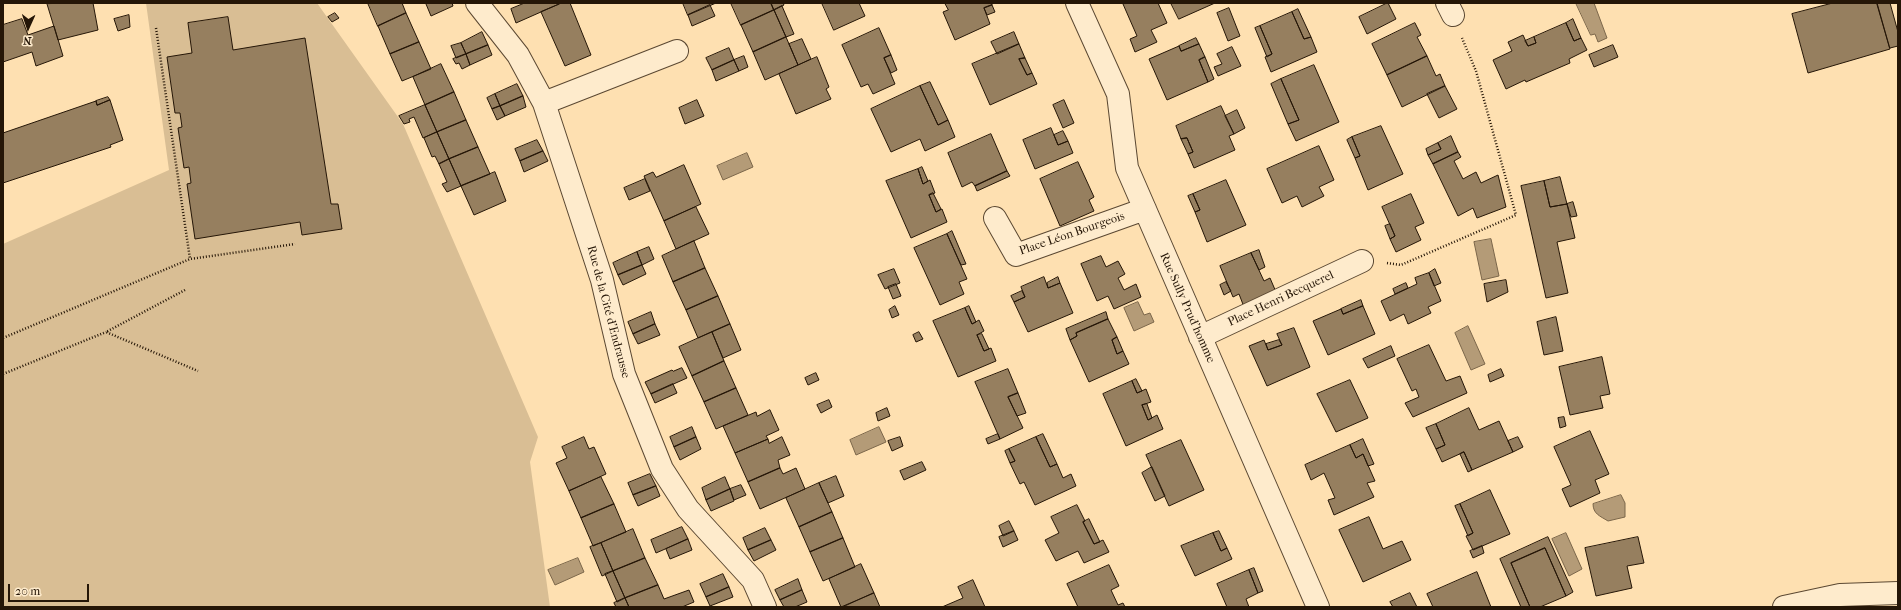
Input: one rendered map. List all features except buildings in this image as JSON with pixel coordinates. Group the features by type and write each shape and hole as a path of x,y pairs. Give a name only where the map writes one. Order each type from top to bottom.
{"street":[{"name":"Rue de la Cité d'Endrausse","path":"478,3 518,54 544,103 602,280 624,374 662,469 688,509 753,580 765,607"},
{"name":"Rue Sully Prud'homme","path":"1077,3 1118,94 1127,168 1318,607"},
{"path":"544,103 677,51"},
{"name":"Place Léon Bourgeois","path":"995,218 1016,255 1145,209"},
{"name":"Place Henri Becquerel","path":"1200,337 1362,261"},
{"path":"1797,605 1840,595 1898,593"}],"path":[{"path":"1362,261 1401,265 1516,215 1476,71 1450,9"},
{"path":"156,28 190,259"},
{"path":"3,338 190,259 295,244"},
{"path":"3,374 106,332 185,290"},
{"path":"106,332 198,371"}],"shaded area":[{"path":"146,3 317,3 403,124 538,437 530,462 550,607 3,607 3,244 169,170"},
{"path":"1576,3 1594,3 1607,38 1598,42 1595,34 1591,35"},
{"path":"747,153 753,167 723,180 717,166"},
{"path":"1491,239 1499,276 1482,280 1474,242"},
{"path":"1138,302 1144,315 1150,313 1154,322 1134,331 1124,308"},
{"path":"1468,326 1485,364 1471,370 1455,333"},
{"path":"879,427 886,442 856,455 850,440"},
{"path":"1621,495 1625,503 1625,517 1608,521 1594,510 1593,504"},
{"path":"1566,533 1582,569 1569,576 1552,539"},
{"path":"578,558 584,572 555,585 548,570"}]}
